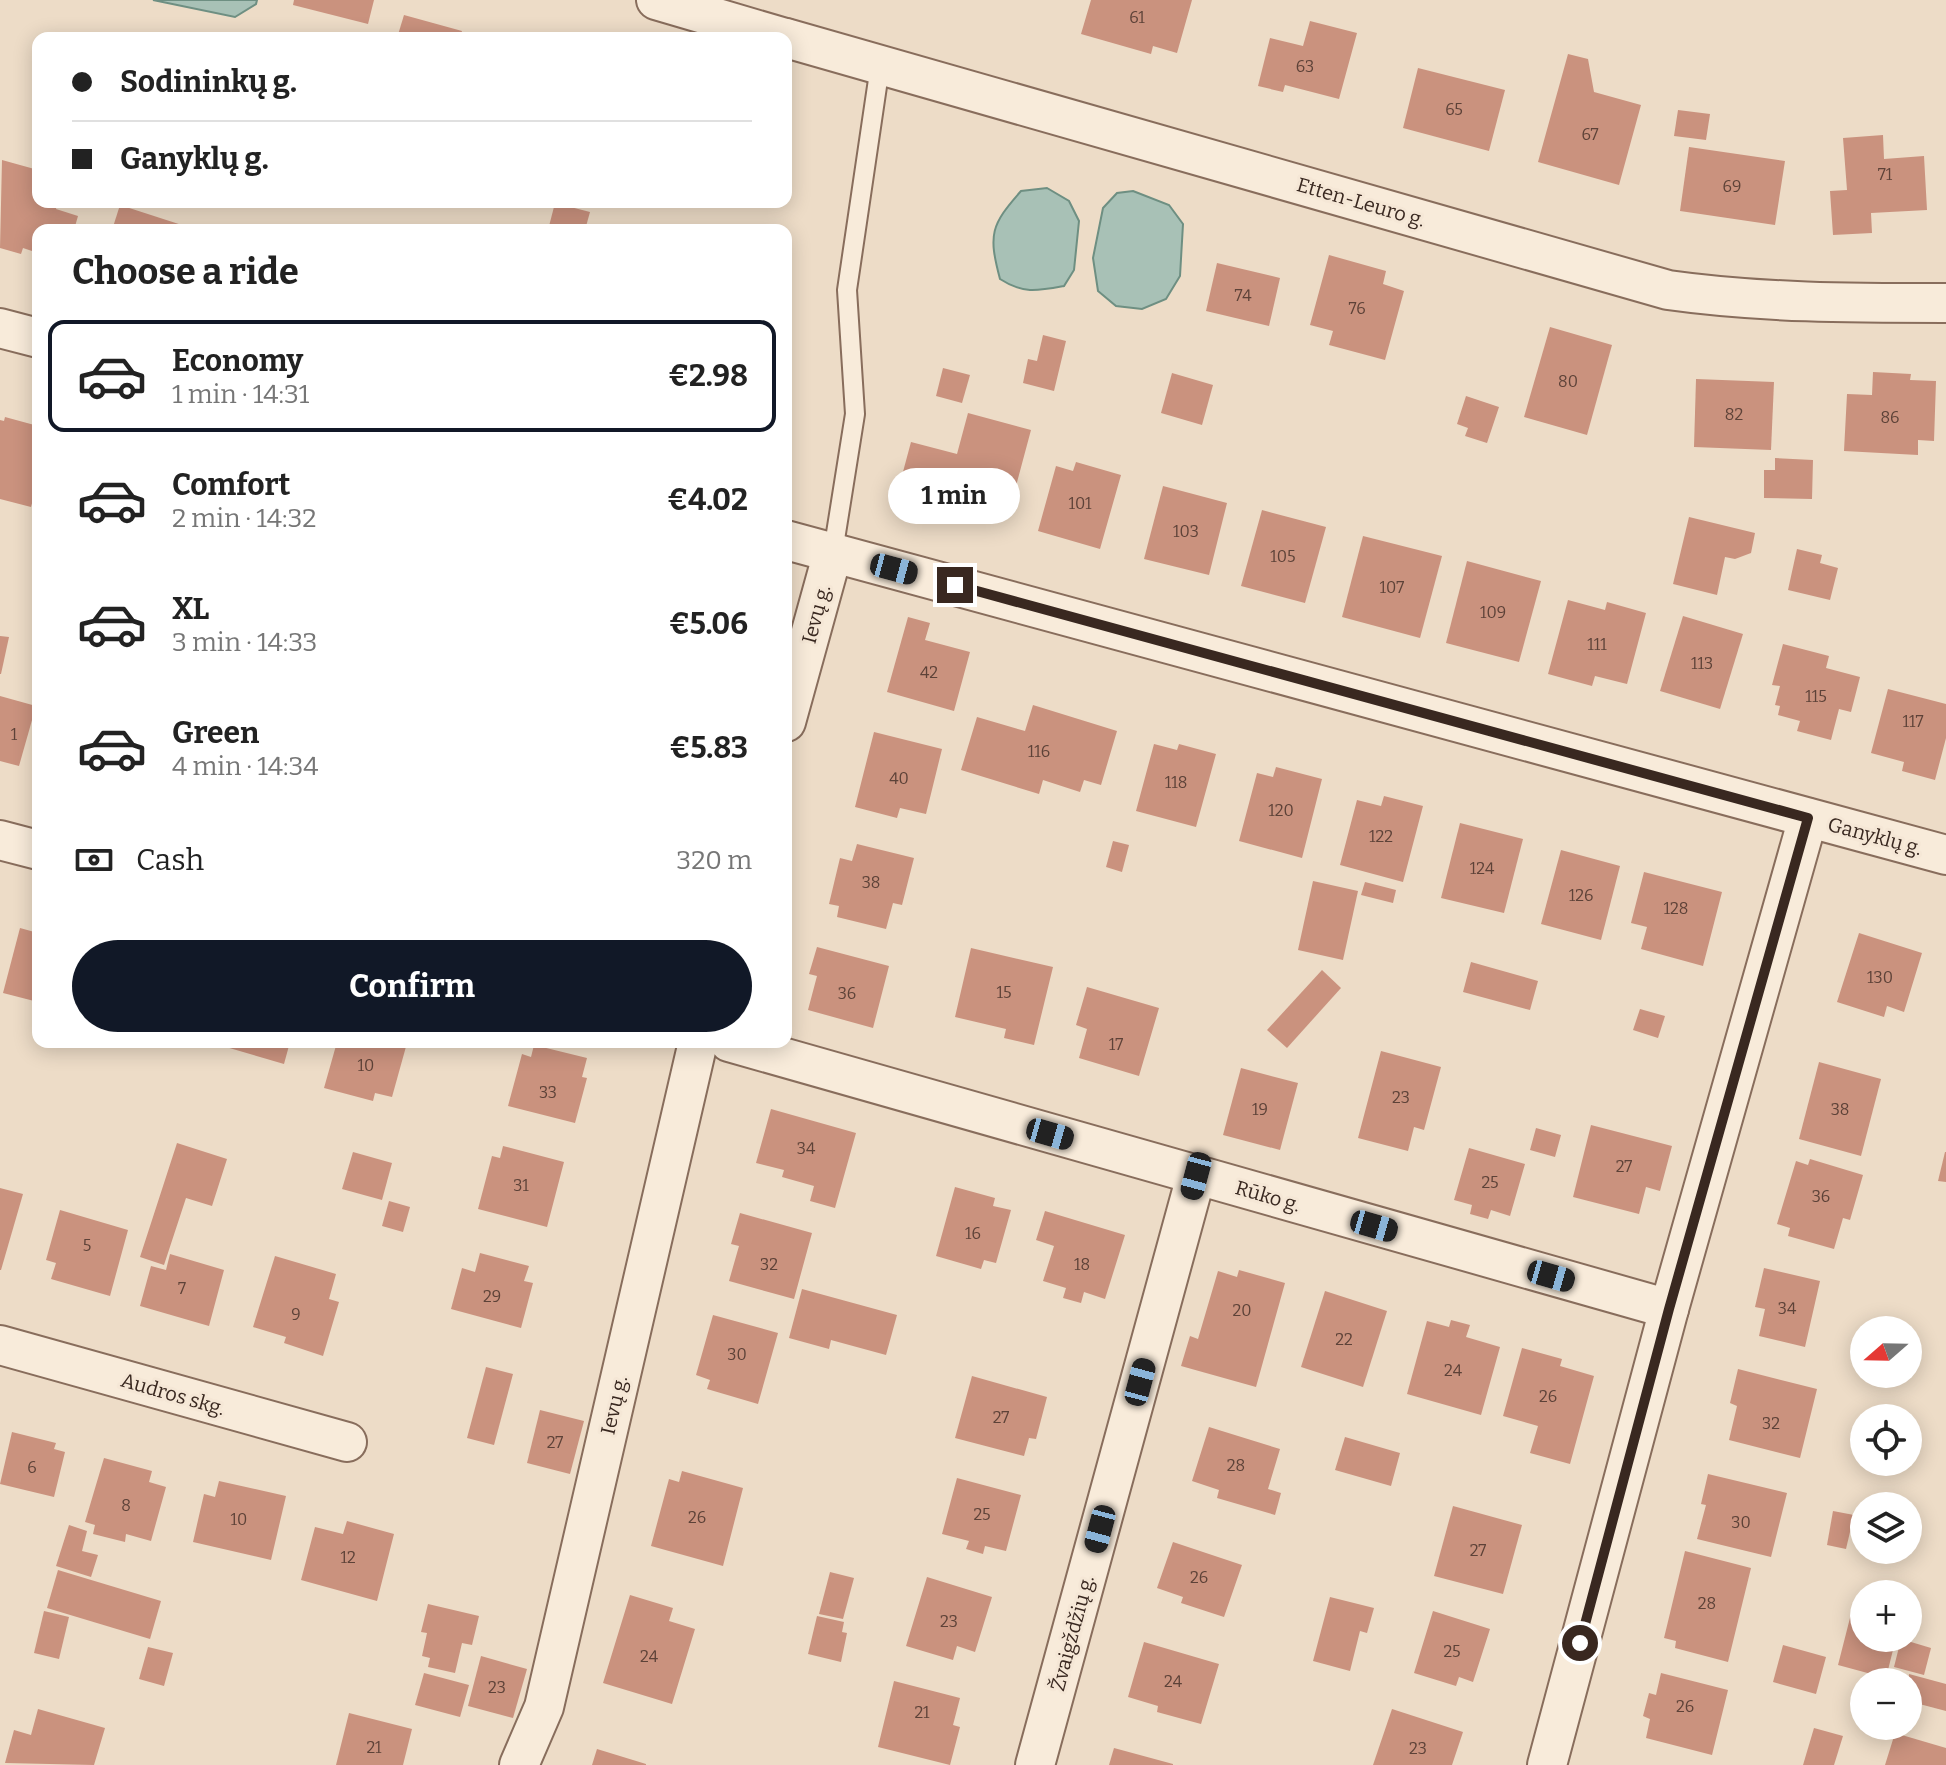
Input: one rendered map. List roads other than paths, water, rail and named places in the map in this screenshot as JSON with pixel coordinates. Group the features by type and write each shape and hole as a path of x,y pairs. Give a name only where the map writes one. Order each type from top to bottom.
{"street":[{"name":"Etten-Leuro g.","path":"656,0 765,32"},
{"name":"Etten-Leuro g.","path":"792,40 1668,290 1730,299 1946,303"},
{"path":"0,328 32,336"},
{"name":"Ganyklų g.","path":"792,542 1946,855"},
{"name":"Ievų g.","path":"792,700 833,552"},
{"path":"1547,1765 1669,1309 1808,818"},
{"path":"0,840 32,848"},
{"name":"Ievų g.","path":"519,1765 544,1707 697,1048"},
{"name":"Rūko g.","path":"750,1048 1669,1309"},
{"name":"Žvaigždžių g.","path":"1035,1765 1196,1176"},
{"name":"Audros skg.","path":"0,1345 347,1442"}],"lane":[{"path":"833,552 855,414 847,290 880,66"}]}
